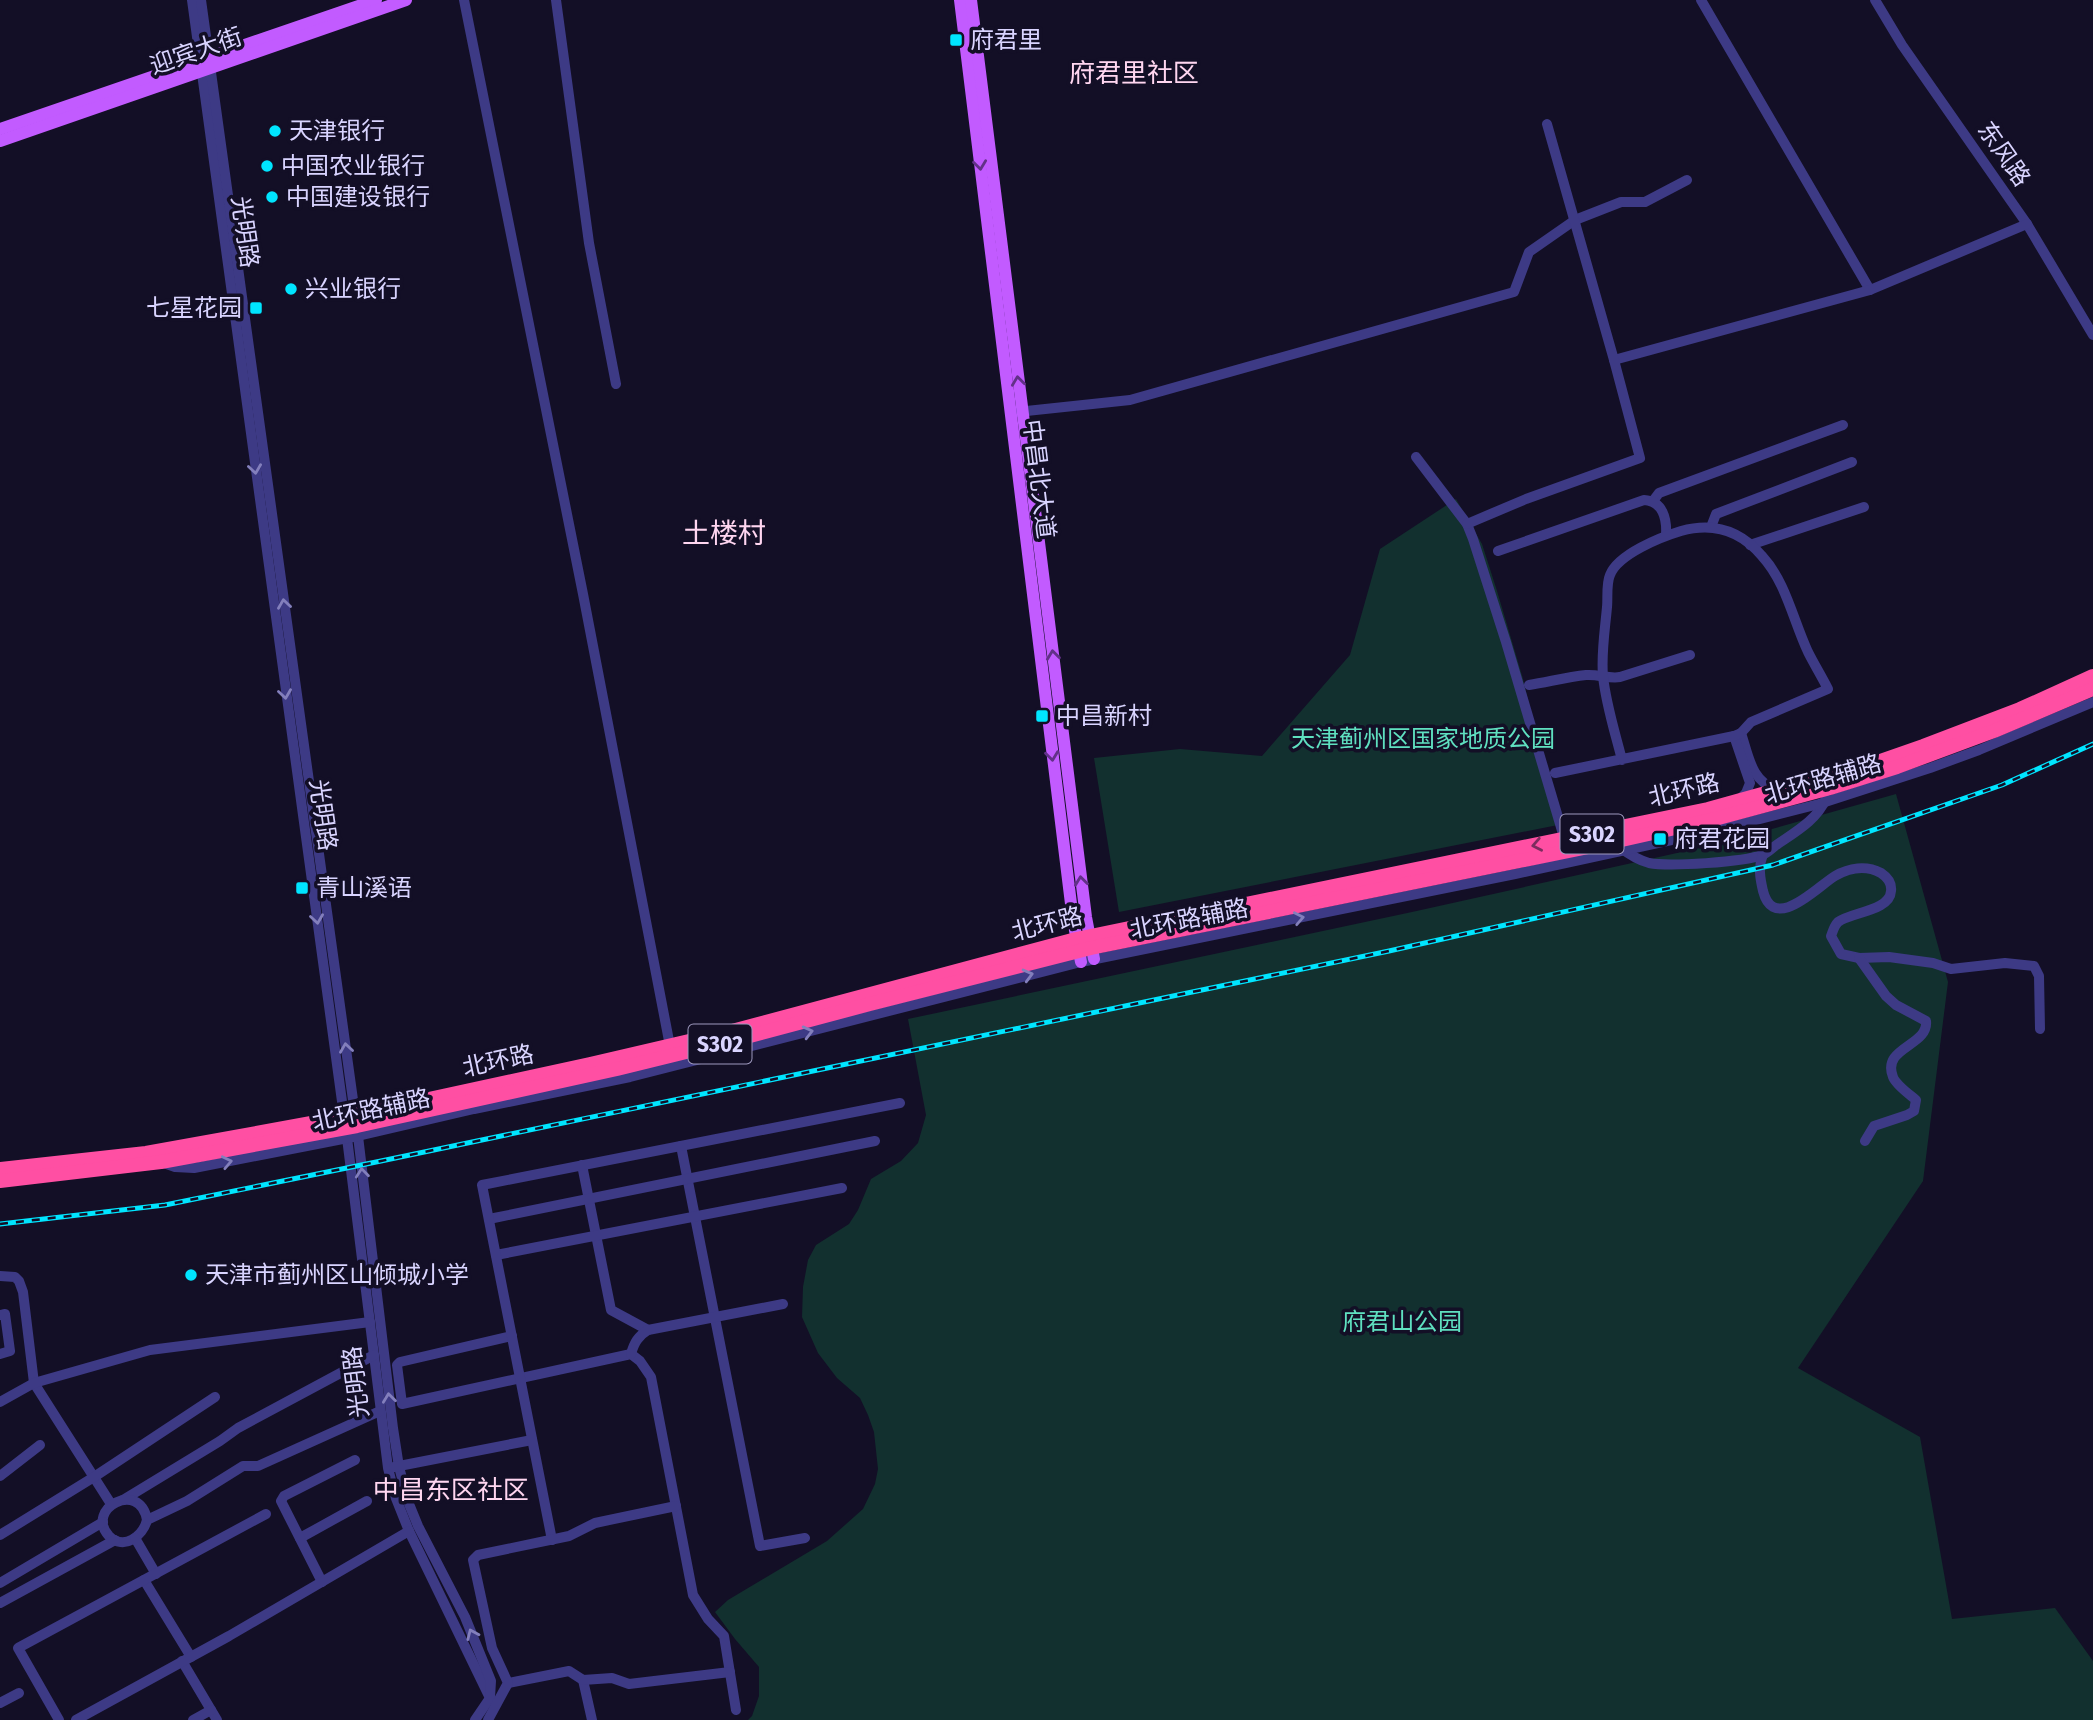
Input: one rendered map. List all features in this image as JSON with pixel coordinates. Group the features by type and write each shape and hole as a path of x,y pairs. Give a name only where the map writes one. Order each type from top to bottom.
{"highway":[{"name":"北环路","path":"0,1169 351,1127 732,1031 1739,800 1923,746 2020,709 2093,676"},
{"name":"北环路","path":"0,1181 161,1162 351,1127 696,1050 1085,949 1618,846 1711,820 1827,795 2093,689"}],"main road":[{"name":"迎宾大街","path":"0,141 376,0"},
{"name":"迎宾大街","path":"0,129 406,0"},
{"name":"中昌北大道","path":"960,0 1085,949"},
{"name":"中昌北大道","path":"971,0 1016,412"}],"street":[{"name":"光明路","path":"192,0 205,65 393,1428 395,1496 409,1531 490,1699"},
{"name":"光明路","path":"201,0 205,65"},
{"path":"464,0 670,1046"},
{"path":"556,0 589,243 616,384"},
{"path":"1701,0 1870,290"},
{"name":"东风路","path":"1875,0 1902,45 2027,224 2093,335"},
{"path":"1466,524 1640,458 1615,360 1547,124"},
{"path":"1016,412 1130,400 1514,292 1529,252 1574,220 1621,202 1645,202 1687,180"},
{"path":"1615,360 1870,290 2027,224"},
{"path":"1653,500 1659,493 1843,425"},
{"path":"1416,457 1466,524 1480,558 1563,834"},
{"path":"1711,527 1716,514 1852,462"},
{"path":"1498,551 1644,500 1653,500 1660,507 1667,524 1666,535"},
{"path":"1750,545 1864,507"},
{"path":"1555,773 1622,760 1738,735 1751,722 1828,689 1808,651 1773,569 1761,554 1728,530 1711,527 1666,535 1638,548 1610,575 1603,649 1604,677 1622,760"},
{"path":"1529,685 1584,675 1620,677 1690,656"},
{"name":"北环路辅路","path":"1827,795 1899,779 1979,750 2093,702"},
{"path":"1738,735 1759,780 1777,790"},
{"path":"1738,735 1750,783 1739,800"},
{"path":"1618,846 1639,860 1652,863 1687,864 1763,855 1819,812 1827,795"},
{"path":"1763,855 1759,869 1766,901 1784,908 1805,899 1836,875 1857,868 1872,869 1885,875 1890,883 1889,899 1840,920 1834,927 1831,936 1841,954 1859,958 1889,957 1933,963 1951,969 2005,963 2034,966 2039,976 2040,1029"},
{"path":"1749,858 1759,869"},
{"path":"1859,958 1886,996 1896,1005 1926,1021 1927,1029 1924,1035 1904,1048 1894,1059 1891,1068 1893,1079 1916,1100 1914,1111 1874,1126 1865,1140"},
{"path":"552,1540 482,1185 900,1103"},
{"name":"光明路","path":"351,1127 380,1411 394,1467 418,1526 481,1653 491,1681 490,1699"},
{"path":"489,1219 875,1141"},
{"path":"681,1146 760,1546 806,1538"},
{"path":"582,1165 611,1310 648,1330"},
{"path":"496,1255 842,1188"},
{"path":"0,1276 15,1277 23,1292 34,1383 111,1504"},
{"path":"631,1354 634,1344 648,1330 783,1304"},
{"path":"0,1315 5,1314 10,1351 0,1354"},
{"path":"0,1402 34,1383 150,1350 369,1322"},
{"path":"512,1336 400,1362 397,1364 402,1404 631,1354"},
{"path":"123,1500 137,1502 143,1507 147,1520 145,1528 135,1538 124,1542 109,1536 103,1522 105,1511 111,1504 123,1500 238,1428 374,1354"},
{"path":"631,1354 640,1361 651,1377 693,1595 708,1619 724,1636 736,1710"},
{"path":"0,1535 94,1478 215,1397"},
{"path":"147,1520 187,1500 243,1466 258,1466 380,1411"},
{"path":"394,1467 532,1440"},
{"path":"0,1476 40,1446"},
{"path":"322,1582 281,1501 284,1496 355,1460"},
{"path":"300,1538 367,1501"},
{"path":"508,1682 492,1648 473,1560 478,1555 569,1536 595,1523 676,1506"},
{"path":"59,1720 18,1648 266,1514"},
{"path":"0,1583 103,1522"},
{"path":"76,1720 409,1531"},
{"path":"135,1538 156,1574"},
{"path":"0,1603 115,1540"},
{"path":"144,1580 214,1715 193,1720"},
{"path":"508,1682 569,1671 583,1679 612,1678 629,1684 730,1672"},
{"path":"583,1679 592,1720"},
{"path":"488,1720 508,1682"},
{"path":"0,1703 19,1693"},
{"path":"475,1720 490,1699"}],"green space":[{"name":"天津蓟州区国家地质公园","path":"1456,499 1482,544 1497,591 1523,679 1558,825 1119,912 1094,758 1180,749 1262,756 1350,655 1380,549"},
{"name":"府君山公园","path":"1896,794 1948,982 1923,1181 1798,1368 1920,1437 1952,1619 2055,1608 2093,1661 2093,1720 748,1720 759,1696 759,1667 715,1612 728,1600 827,1541 863,1509 875,1484 878,1469 874,1432 868,1415 860,1398 837,1378 818,1353 802,1317 803,1287 808,1260 816,1245 849,1224 871,1179 901,1161 918,1143 926,1115 908,1019 1722,843"}],"railway":[{"path":"0,1224 165,1205 1389,951 1773,865 2002,785 2093,744"}],"place":[{"name":"府君里","path":"956,40"},
{"name":"天津银行","path":"275,131"},
{"name":"中国农业银行","path":"267,166"},
{"name":"中国建设银行","path":"272,197"},
{"name":"兴业银行","path":"291,289"},
{"name":"七星花园","path":"256,308"},
{"name":"中昌新村","path":"1042,716"},
{"name":"府君花园","path":"1660,839"},
{"name":"青山溪语","path":"302,888"},
{"name":"天津市蓟州区山倾城小学","path":"191,1275"}],"district":[{"name":"府君里社区","path":"1134,73"},
{"name":"土楼村","path":"724,533"},
{"name":"中昌东区社区","path":"451,1490"}]}
